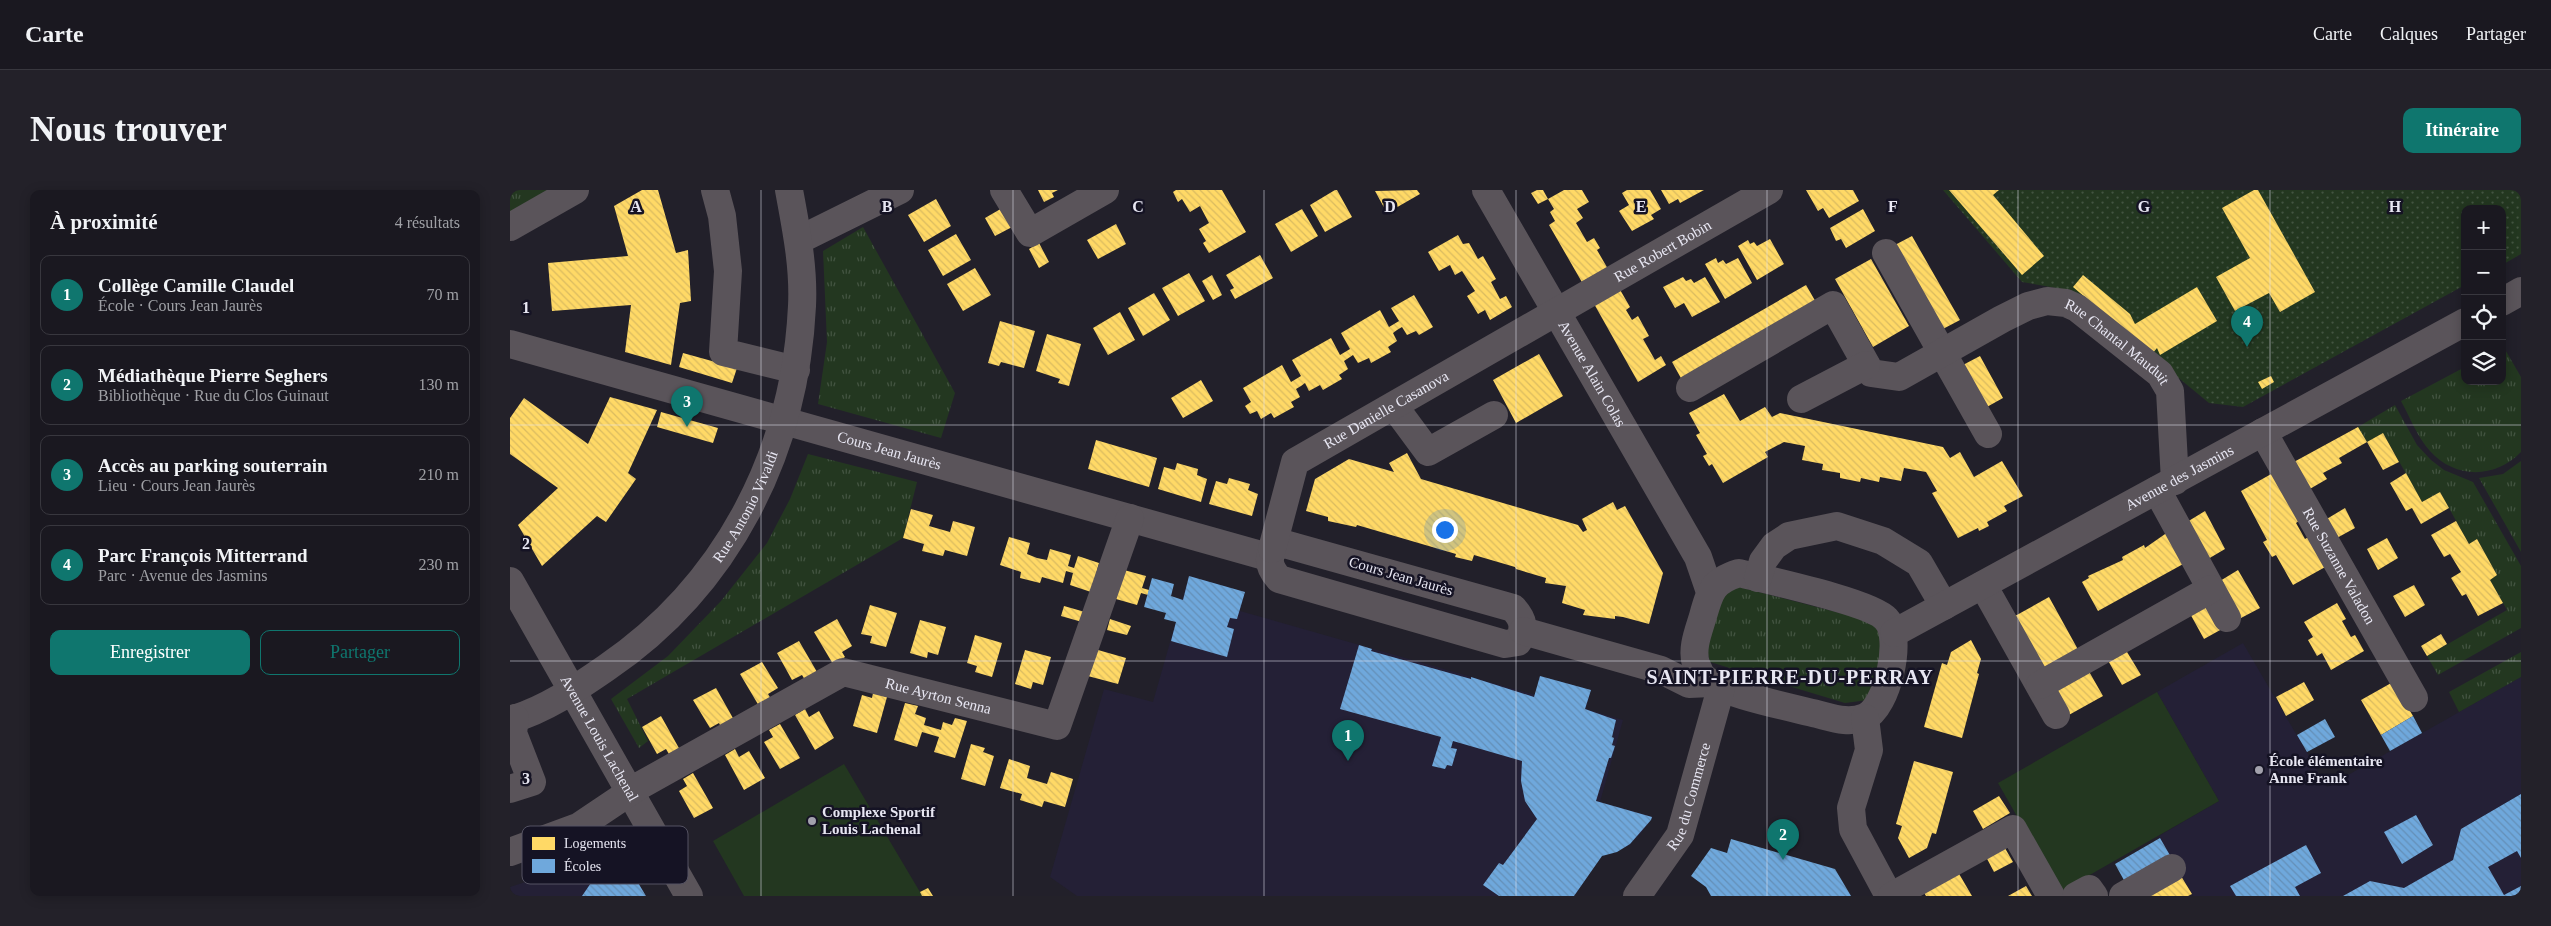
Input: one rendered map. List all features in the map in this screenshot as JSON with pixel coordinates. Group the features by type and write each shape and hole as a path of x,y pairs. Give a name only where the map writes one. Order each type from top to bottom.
{"street":[{"path":"510,227 575,190"},
{"path":"715,190 722,216 728,271 723,352 796,370"},
{"name":"Rue Antonio Vivaldi","path":"512,719 572,691 636,648 690,595 735,533 769,466 784,421 796,370 802,305 798,240 789,190"},
{"path":"798,240 900,190"},
{"path":"1004,190 1030,233 1105,190"},
{"name":"Avenue Alain Colas","path":"1486,190 1698,557 1710,592"},
{"name":"Rue Robert Bobin","path":"1556,313 1769,190"},
{"path":"1886,252 1988,434"},
{"path":"2506,300 2521,292"},
{"name":"Rue Chantal Mauduit","path":"1866,365 1871,373 1899,377 2028,306 2047,301 2066,303 2077,308 2160,374 2166,382 2172,401 2166,486"},
{"path":"1690,388 1834,306 1866,365 1801,399"},
{"name":"Rue Danielle Casanova","path":"1270,553 1295,462 1556,313"},
{"name":"Avenue des Jasmins","path":"1894,633 2461,324"},
{"name":"Cours Jean Jaurès","path":"510,344 1130,518 1270,553 1281,543 1514,608 1522,618 1524,631"},
{"path":"1394,406 1428,452 1494,415"},
{"name":"Rue Suzanne Valadon","path":"2264,432 2414,698"},
{"path":"2166,486 2211,589 2227,618"},
{"name":"Rue Ayrton Senna","path":"629,792 843,672 1057,726 1130,518"},
{"path":"1716,685 1703,677 1696,663 1695,643 1710,592 1724,578 1748,576 1763,561 1774,546 1789,536 1837,526 1883,541 1919,562 1944,606"},
{"path":"1270,553 1271,570 1279,579 1505,644 1518,642 1524,631 1661,670 1690,684 1716,685 1843,721 1865,718 1874,712 1881,702 1895,648 1894,633 1886,619 1867,607 1748,576 1716,562 1698,557"},
{"name":"Avenue Louis Lachenal","path":"510,581 648,826"},
{"path":"1983,585 2056,715"},
{"path":"2040,685 2211,589"},
{"path":"1661,670 1695,643"},
{"name":"Rue du Commerce","path":"1637,896 1680,835 1716,685"},
{"path":"1865,718 1869,750 1851,808 1854,829 1890,896 2013,829 2051,896"},
{"path":"510,789 532,782 513,733 512,719"},
{"path":"579,826 629,792"},
{"path":"510,852 522,848"},
{"path":"2123,896 2172,868"},
{"name":"Avenue Louis Lachenal","path":"681,884 688,896"},
{"path":"2076,896 2089,889 2094,896"}],"shaded area":[{"path":"1189,576 1245,592 1240,611 1535,695 1540,676 1591,690 1586,709 1623,720 1600,802 1653,817 1628,846 1602,856 1574,896 1077,896 1050,877 1104,689 1153,702"},
{"name":"École élémentaire Anne Frank","path":"2243,643 2327,787 2521,677 2521,896 2193,896 2159,836 2219,801 2157,692"},
{"path":"522,883 639,884 646,896 510,896 510,887"}],"green space":[{"path":"510,190 559,190 510,218"},
{"path":"1943,190 2521,190 2521,254 2506,263 2506,205 2461,205 2461,287 2243,407 2209,403 2073,291 2022,282"},
{"path":"863,227 955,393 941,438 818,404 827,342 823,251"},
{"path":"2506,351 2521,377 2521,452 2511,461 2487,471 2463,471 2451,467 2440,460 2425,445 2401,401 2461,369 2461,385 2506,385"},
{"path":"2395,405 2417,445 2431,460 2444,470 2473,482 2521,566 2521,628 2438,675 2427,656 2507,610 2490,580 2497,575 2477,539 2469,544 2440,492 2422,502 2383,433 2367,442 2358,427"},
{"path":"808,454 917,482 903,538 627,699 648,741 639,748 611,699 668,656 721,601 767,543 790,499"},
{"path":"2521,461 2521,552 2479,478 2503,474"},
{"path":"1739,587 1863,619 1879,629 1885,656 1868,700 1845,703 1710,662 1706,646 1723,594"},
{"path":"2521,652 2521,677 2459,712 2449,692"},
{"path":"2157,692 2219,801 2060,892 1998,783"},
{"name":"Complexe Sportif Louis Lachenal","path":"844,764 920,892 928,888 933,896 744,896 713,841"}],"building: Logements":[{"path":"642,190 658,190 676,253 688,250 691,301 680,303 671,365 625,352 631,305 552,311 548,263 628,256 614,206"},
{"path":"1038,190 1058,190 1052,193 1054,197 1044,202"},
{"path":"1176,190 1222,190 1246,232 1209,253 1203,243 1206,241 1199,229 1209,223 1200,206 1190,212 1182,199 1178,202 1173,192"},
{"path":"1337,190 1352,217 1325,232 1310,205"},
{"path":"1417,190 1420,194 1387,213 1375,191"},
{"path":"1543,190 1548,199 1538,204 1531,193"},
{"path":"1564,190 1582,190 1589,202 1577,209 1583,218 1576,223 1587,242 1594,238 1600,248 1597,250 1608,269 1583,284 1549,225 1555,221 1550,212 1554,209 1548,199"},
{"path":"1627,190 1650,190 1661,209 1651,215 1654,219 1632,231 1619,211 1629,205 1622,193"},
{"path":"1661,190 1704,190 1680,203 1678,199 1669,204"},
{"path":"1806,190 1853,190 1859,201 1829,218 1823,208 1818,211"},
{"path":"1949,190 1999,190 1993,195 2044,256 2022,275"},
{"path":"2254,190 2258,190 2315,292 2280,312 2269,293 2235,311 2216,277 2250,258 2222,208"},
{"path":"936,199 951,226 924,242 908,215"},
{"path":"1004,207 1014,226 995,236 985,218"},
{"path":"1302,209 1318,236 1291,252 1275,224"},
{"path":"1863,209 1875,231 1846,248 1841,239 1836,241 1830,228"},
{"path":"1116,224 1126,244 1098,259 1087,240"},
{"path":"956,234 971,260 943,276 928,250"},
{"path":"1458,235 1463,244 1469,243 1478,259 1483,256 1496,279 1491,282 1500,299 1506,296 1512,307 1490,320 1485,310 1478,314 1467,296 1475,291 1462,271 1455,275 1450,265 1439,271 1428,252"},
{"path":"1912,236 1960,320 1941,330 1893,246"},
{"path":"1770,239 1784,264 1757,280 1738,246 1748,240 1750,244 1754,242 1757,246"},
{"path":"1039,243 1049,262 1039,268 1029,249"},
{"path":"1260,255 1273,278 1235,299 1230,290 1234,288 1226,275"},
{"path":"1716,258 1718,263 1723,260 1726,264 1738,258 1752,283 1725,299 1705,264"},
{"path":"1871,259 1909,326 1873,347 1835,279"},
{"path":"975,268 991,295 963,311 947,284"},
{"path":"1189,273 1205,301 1178,316 1162,288"},
{"path":"1212,275 1222,295 1213,300 1202,281"},
{"path":"2083,275 2130,314 2135,324 2197,287 2217,321 2160,355 2157,348 2152,354 2073,287"},
{"path":"1683,277 1686,281 1691,279 1694,283 1705,277 1720,302 1692,317 1684,303 1675,308 1663,287"},
{"path":"1806,285 1817,304 1682,380 1672,362"},
{"path":"1619,288 1630,307 1626,310 1632,320 1638,316 1649,336 1643,339 1655,360 1661,356 1666,365 1638,382 1593,302"},
{"path":"1154,293 1170,320 1143,336 1128,308"},
{"path":"1414,295 1433,327 1419,335 1416,331 1407,335 1402,327 1393,333 1397,341 1388,347 1391,352 1371,363 1369,358 1358,363 1353,355 1344,361 1348,369 1339,375 1342,379 1323,390 1320,385 1309,391 1305,383 1296,389 1300,397 1291,402 1294,407 1274,418 1271,413 1261,419 1257,411 1250,414 1245,406 1251,402 1243,388 1282,365 1291,382 1301,376 1292,360 1331,338 1340,355 1350,349 1341,333 1380,310 1389,327 1399,321 1391,308"},
{"path":"1120,312 1135,340 1108,355 1093,328"},
{"path":"1000,321 1035,331 1024,368 1001,362 999,366 988,363"},
{"path":"1047,334 1081,344 1069,386 1058,383 1060,379 1036,371"},
{"path":"683,353 737,368 732,383 679,367"},
{"path":"1539,354 1563,396 1516,423 1493,380"},
{"path":"1980,356 2003,398 1985,408 1961,366"},
{"path":"2271,376 2274,382 2262,389 2258,382"},
{"path":"1201,380 1213,401 1183,418 1171,398"},
{"path":"1724,394 1740,421 1765,407 1772,417 1780,413 1943,447 1950,458 1960,452 1974,477 2002,461 2023,496 2004,506 2007,511 1987,522 1989,526 1979,531 1978,528 1958,538 1932,493 1937,491 1926,472 1904,468 1901,481 1880,477 1879,482 1861,478 1860,482 1840,478 1840,473 1822,470 1823,464 1802,460 1805,446 1784,442 1765,452 1768,457 1723,483 1712,464 1709,466 1703,456 1707,454 1696,435 1700,433 1689,413"},
{"path":"610,397 657,410 628,473 636,479 606,522 597,516 542,566 518,525 558,488 510,454 510,418 524,398 588,444"},
{"path":"661,412 718,428 713,443 657,427"},
{"path":"2358,427 2367,442 2339,458 2342,463 2323,473 2327,479 2308,490 2292,463"},
{"path":"2383,433 2399,462 2383,470 2367,442"},
{"path":"1096,440 1157,458 1149,487 1088,469"},
{"path":"1407,453 1421,479 1578,525 1583,532 1587,530 1582,519 1613,502 1617,510 1625,506 1663,573 1649,624 1623,617 1615,616 1615,619 1583,615 1585,610 1562,603 1566,586 1545,583 1546,578 1516,569 1515,567 1474,555 1472,561 1455,557 1456,554 1357,525 1356,527 1328,521 1328,517 1306,511 1315,479 1349,459 1394,472 1389,463"},
{"path":"1177,463 1198,469 1197,475 1207,479 1201,502 1158,489 1164,467 1175,470"},
{"path":"2273,473 2300,520 2296,523 2305,539 2310,536 2327,566 2293,585 2276,555 2272,557 2263,542 2267,540 2241,491"},
{"path":"2406,473 2422,502 2440,492 2449,508 2421,524 2412,508 2406,511 2390,483"},
{"path":"1229,478 1250,484 1248,490 1258,494 1252,516 1209,504 1216,481 1227,484"},
{"path":"2345,508 2355,528 2335,539 2325,520"},
{"path":"911,509 933,515 929,526 950,532 953,521 975,527 967,556 945,550 943,556 922,551 924,544 903,538"},
{"path":"2205,511 2225,549 2208,559 2187,522"},
{"path":"2456,521 2469,544 2477,539 2497,575 2490,580 2503,603 2478,616 2466,594 2462,596 2451,578 2461,572 2450,554 2444,557 2431,535"},
{"path":"2168,532 2185,563 2098,611 2082,582 2089,578 2088,576 2123,560 2122,557 2144,545 2145,548"},
{"path":"1009,537 1030,543 1027,554 1037,558 1047,560 1050,549 1071,555 1068,566 1074,568 1078,556 1099,563 1091,592 1070,585 1073,573 1066,571 1063,583 1042,577 1040,583 1020,578 1021,572 1000,565"},
{"path":"2387,538 2398,558 2378,570 2367,549"},
{"path":"1124,570 1146,576 1142,588 1149,590 1148,595 1141,593 1137,605 1116,599"},
{"path":"2238,570 2260,608 2241,618 2220,581"},
{"path":"2414,585 2425,605 2405,617 2393,596"},
{"path":"2049,597 2081,655 2047,674 2015,616"},
{"path":"2206,601 2222,629 2204,639 2188,610"},
{"path":"2337,603 2346,619 2342,621 2351,637 2355,635 2364,651 2331,670 2322,653 2317,656 2308,640 2313,637 2304,622"},
{"path":"870,605 897,613 886,647 870,643 872,636 861,634"},
{"path":"1064,606 1085,612 1082,622 1061,616"},
{"path":"837,619 852,646 842,652 845,657 833,664 814,632"},
{"path":"1110,619 1131,626 1127,635 1107,630"},
{"path":"920,620 946,627 938,655 928,652 927,658 910,653"},
{"path":"2441,634 2447,644 2427,656 2421,646"},
{"path":"975,635 1002,643 992,677 975,672 977,666 967,663"},
{"path":"1971,640 1981,659 1977,673 1979,674 1962,738 1924,727 1942,663 1947,665 1951,652"},
{"path":"799,641 817,672 805,680 802,675 792,680 777,653"},
{"path":"2124,647 2141,675 2122,685 2106,657"},
{"path":"1025,650 1051,657 1043,685 1033,682 1031,689 1015,684"},
{"path":"1098,650 1126,658 1118,684 1084,675"},
{"path":"762,662 778,688 768,694 771,699 759,706 740,674"},
{"path":"2087,668 2103,696 2067,716 2051,688"},
{"path":"2304,682 2314,700 2286,716 2276,697"},
{"path":"2393,682 2413,716 2381,735 2361,700"},
{"path":"716,688 734,720 721,727 719,723 710,728 693,700"},
{"path":"873,693 887,697 877,733 853,726 862,695 872,698"},
{"path":"905,703 918,706 915,714 926,718 924,725 941,730 943,722 952,725 955,718 967,721 955,758 934,752 939,737 922,732 917,747 894,740"},
{"path":"805,709 809,717 819,711 834,738 815,750 795,715"},
{"path":"661,716 680,750 670,756 666,749 657,754 642,727"},
{"path":"780,724 800,758 780,769 764,742 773,737 769,730"},
{"path":"971,744 985,748 983,752 994,756 985,786 961,779"},
{"path":"735,749 739,757 749,751 765,778 744,790 725,755"},
{"path":"1009,759 1030,766 1027,778 1047,784 1051,772 1073,779 1065,807 1044,801 1042,807 1020,800 1022,794 1000,788"},
{"path":"1914,761 1953,772 1936,834 1932,833 1927,848 1909,858 1898,838 1902,826 1896,824"},
{"path":"693,773 713,808 694,818 679,791 687,786 683,779"},
{"path":"1999,796 2010,813 1983,829 1973,811"},
{"path":"2002,843 2013,862 1994,872 1984,853"},
{"path":"1958,872 1972,896 1926,896 1923,891"},
{"path":"2181,876 2192,894 2188,896 2145,896"},
{"path":"2026,886 2032,896 2008,896"},
{"path":"928,888 933,896 922,896 920,892"}],"building: Écoles":[{"path":"1189,576 1245,592 1237,619 1230,618 1227,627 1234,629 1227,657 1171,641 1176,622 1164,619 1166,613 1144,607 1152,578 1174,584 1171,596 1183,600"},
{"path":"1359,645 1372,649 1371,651 1471,679 1471,677 1534,697 1540,676 1591,690 1585,709 1616,720 1612,737 1614,738 1612,745 1615,746 1611,758 1609,758 1596,801 1652,817 1651,820 1630,844 1617,852 1602,856 1574,896 1499,896 1483,885 1499,863 1503,865 1537,819 1525,801 1521,781 1522,761 1453,741 1451,748 1457,749 1452,766 1447,765 1445,769 1432,766 1441,737 1340,709"},
{"path":"2413,716 2422,733 2390,751 2381,735"},
{"path":"2325,719 2335,737 2307,752 2297,735"},
{"path":"2521,794 2521,858 2517,851 2488,867 2504,895 2521,886 2521,896 2343,896 2370,881 2404,888 2453,860 2461,829"},
{"path":"2416,815 2433,845 2402,864 2384,832"},
{"path":"2160,838 2171,857 2125,882 2115,864"},
{"path":"1731,839 1835,869 1851,896 1711,896 1706,887 1691,876 1711,848 1727,853"},
{"path":"2306,845 2321,873 2295,887 2300,896 2236,896 2230,886"},
{"path":"590,884 639,884 646,896 582,896"}],"place":[{"name":"Parc François Mitterrand","path":"2247,347"},
{"name":"Accès au parking souterrain","path":"687,427"},
{"name":"Collège Camille Claudel","path":"1348,761"},
{"name":"École élémentaire Anne Frank","path":"2259,770"},
{"name":"Complexe Sportif Louis Lachenal","path":"812,821"},
{"name":"Médiathèque Pierre Seghers","path":"1783,860"}],"district":[{"name":"SAINT-PIERRE-DU-PERRAY","path":"1790,677"}]}
